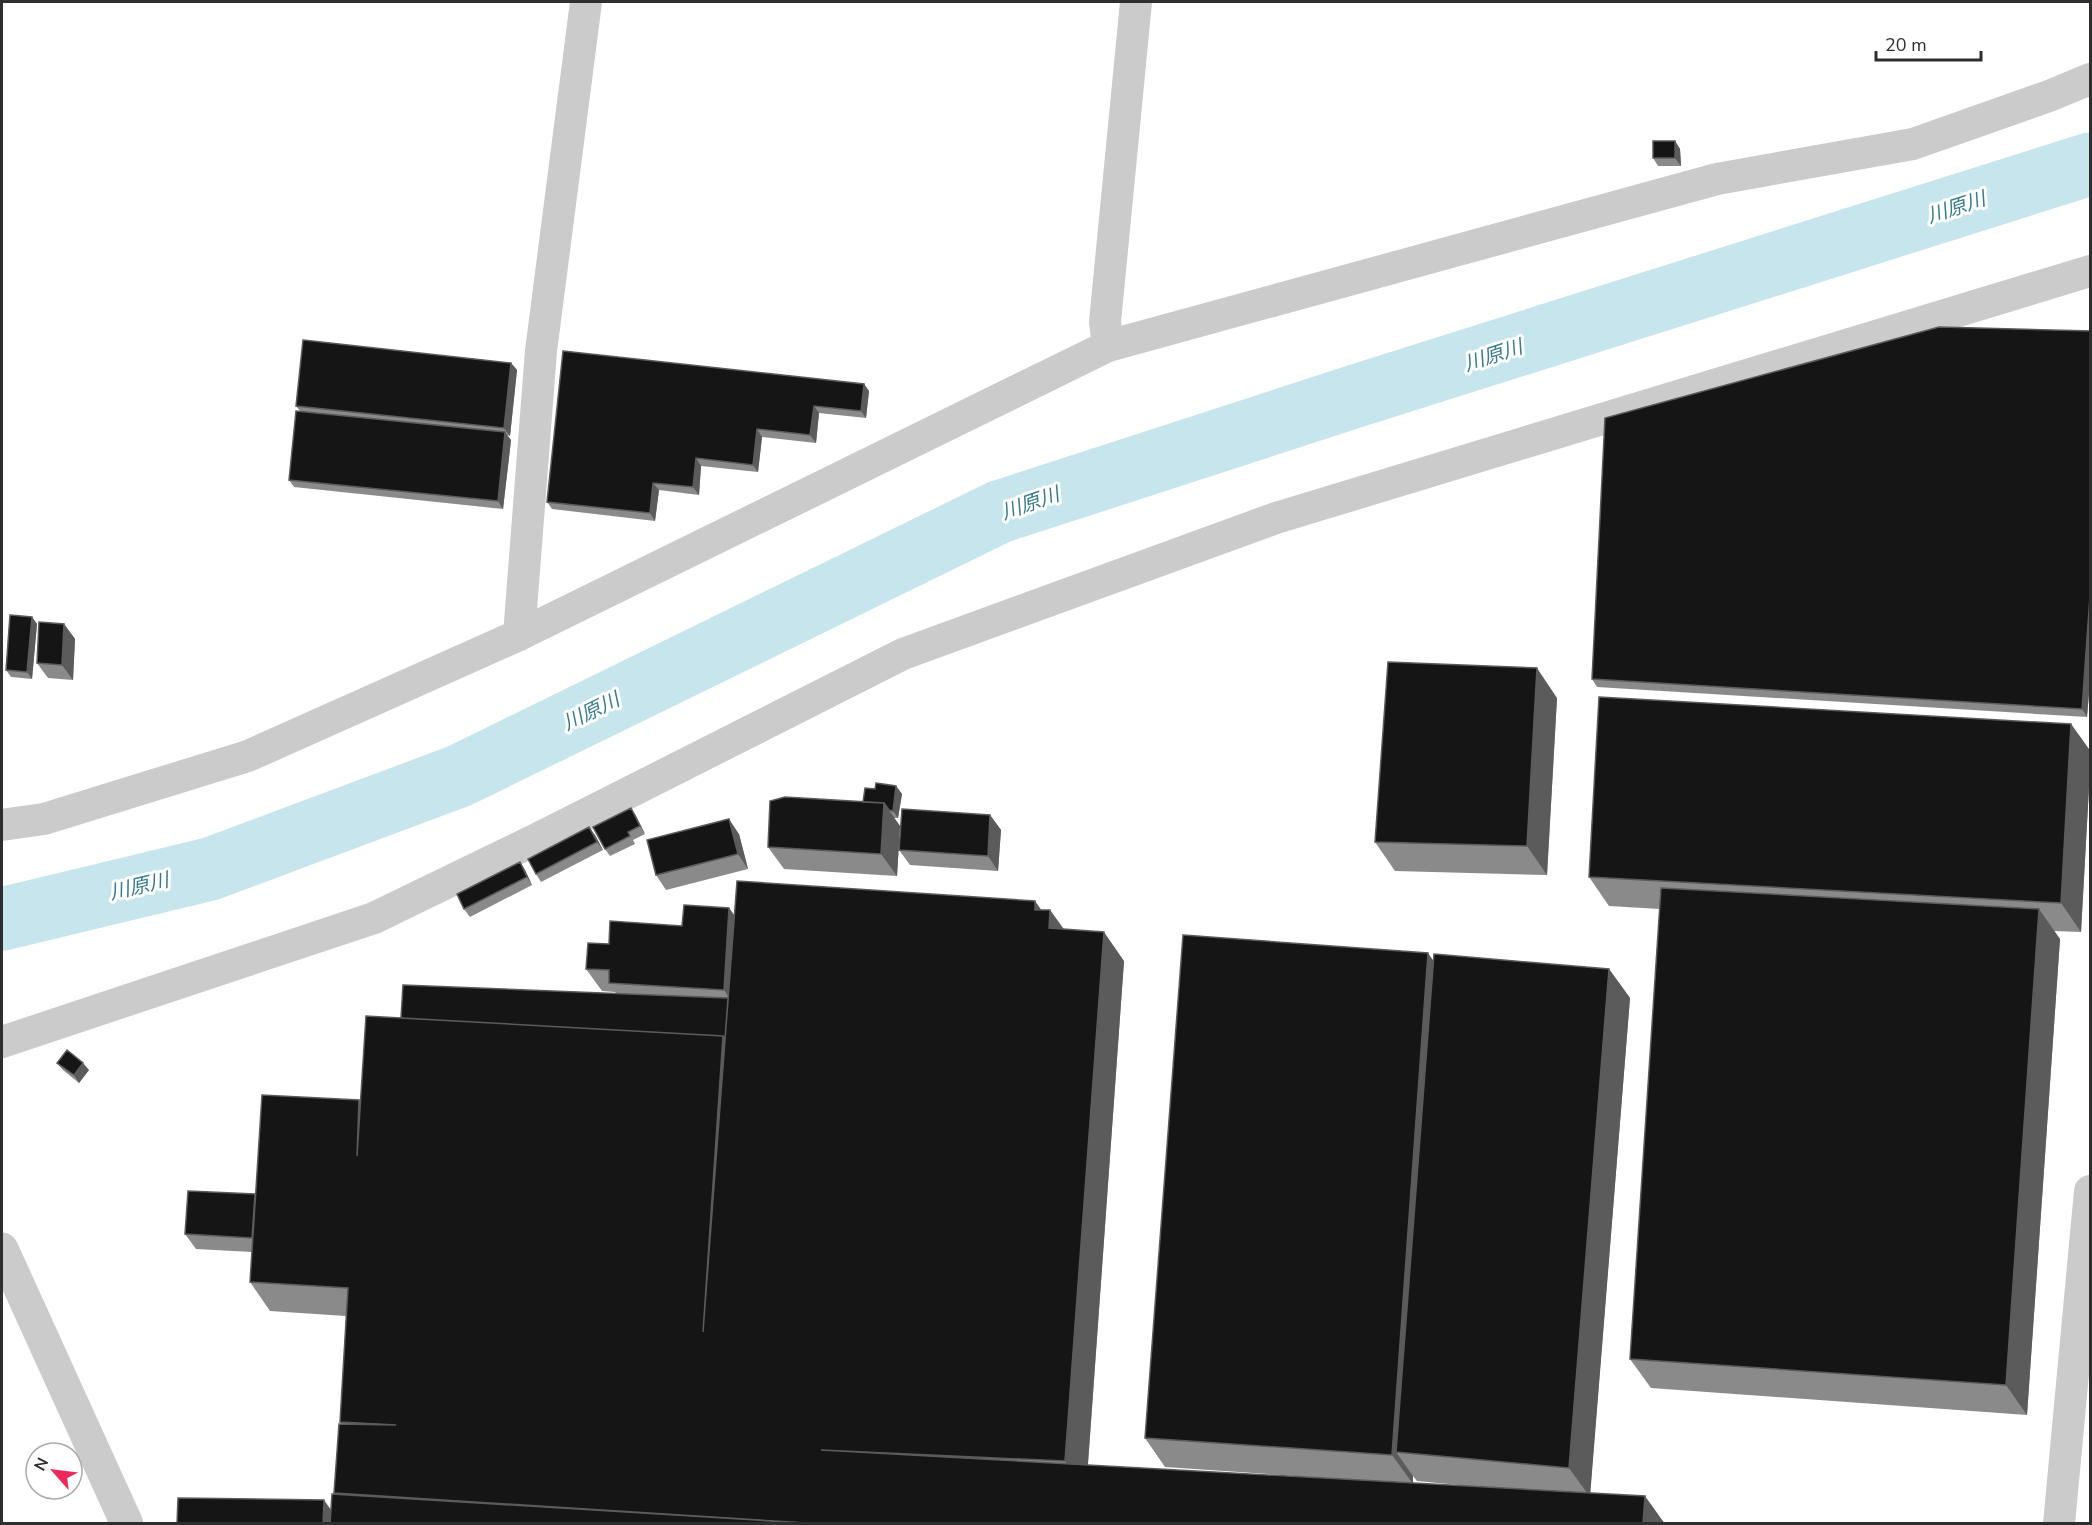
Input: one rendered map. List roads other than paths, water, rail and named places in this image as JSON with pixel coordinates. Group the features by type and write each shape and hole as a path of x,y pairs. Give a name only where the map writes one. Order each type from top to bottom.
{"street":[{"path":"519,635 541,351 586,2"},
{"path":"1108,346 1104,322 1136,2"},
{"path":"2,825 44,819 248,756 519,635 1108,346 1717,179 1913,144 2091,79"},
{"path":"2,1042 374,918 537,839 903,654 1276,518 2091,271"},
{"path":"2059,1524 2091,1191"},
{"path":"2,1249 127,1524"}],"waterway":[{"name":"川原川","path":"2,919 210,869 459,776 999,512 1359,395 2090,164"}]}
